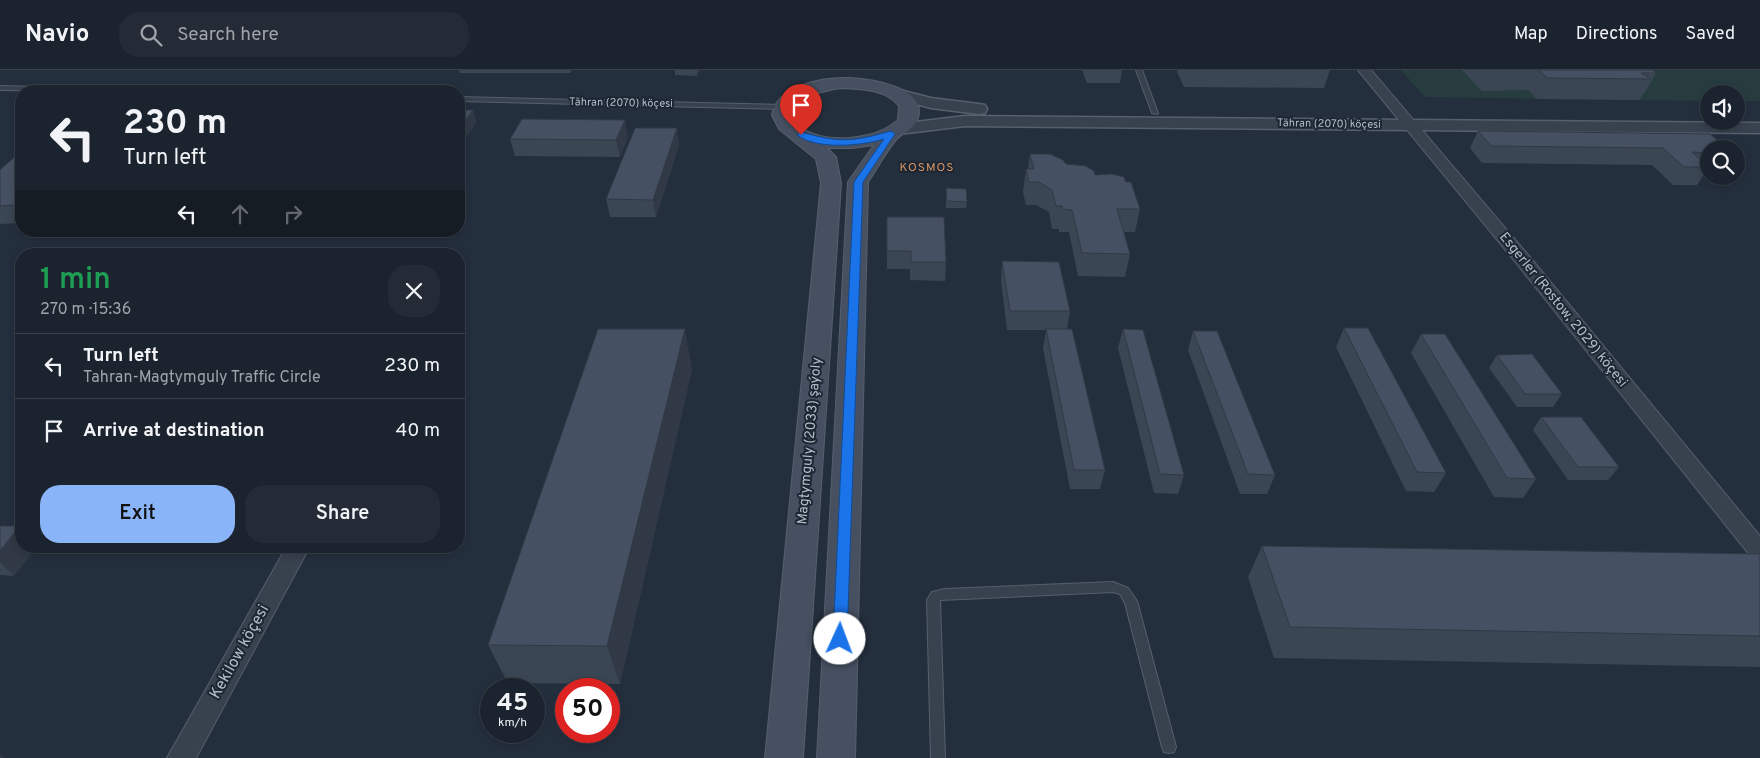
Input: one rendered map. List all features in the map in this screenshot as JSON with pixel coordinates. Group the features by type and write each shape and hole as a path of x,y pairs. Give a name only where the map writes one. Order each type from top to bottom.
{"main road":[{"path":"783,107 792,97 808,89 830,70"},
{"path":"836,758 858,182 910,114 907,103 890,91 870,70"},
{"path":"808,89 841,83 863,84 890,91"},
{"name":"Magtymguly (2033) şaýoly","path":"783,107 782,119 786,125 801,135 826,157 831,183 784,758"},
{"path":"801,135 821,141 846,143 870,140 895,132"}],"street":[{"name":"Esgerler (Rostow, 2029) köçesi","path":"1364,70 1523,260 1760,552"},
{"name":"Tähran (2070) köçesi","path":"890,91 931,103 972,109 1760,128"},
{"name":"Tähran (2070) köçesi","path":"895,132 965,121 1700,117"},
{"path":"1745,118 1760,118"},
{"name":"Kekilow köçesi","path":"181,758 295,553"}],"lane":[{"path":"1139,70 1155,113"},
{"path":"0,88 15,88"},
{"name":"Tähran (2070) köçesi","path":"465,99 783,107"},
{"path":"938,758 933,600 936,596 955,594 1113,587 1124,592 1131,601 1169,747"}],"green space":[{"path":"1401,70 1760,70 1760,101 1745,101 1745,85 1700,85 1700,101 1425,97"}],"building":[{"path":"1538,70 1653,70 1656,73 1641,73 1651,79 1548,78"},
{"path":"465,110 473,110 465,121"},
{"path":"522,119 625,120 616,140 510,139"},
{"path":"635,128 677,128 653,200 606,199"},
{"path":"1478,131 1710,134 1717,140 1700,140 1700,152 1692,152 1700,159 1700,167 1684,167 1663,148 1491,146"},
{"path":"1030,154 1050,154 1063,160 1066,164 1086,166 1094,171 1095,175 1112,174 1124,177 1126,182 1131,182 1140,209 1117,209 1130,254 1082,253 1072,210 1056,206 1052,190 1039,182 1029,182 1026,169 1034,169"},
{"path":"15,156 15,205 0,206 0,170"},
{"path":"946,188 966,189 967,202 947,201"},
{"path":"887,217 944,217 946,262 911,262 911,251 887,251"},
{"path":"1002,261 1059,262 1070,311 1010,311"},
{"path":"1344,328 1368,328 1446,473 1417,472"},
{"path":"598,329 685,329 607,646 488,645"},
{"path":"1046,329 1072,329 1105,470 1074,470"},
{"path":"1123,329 1143,330 1184,475 1160,474"},
{"path":"1193,331 1217,331 1275,475 1248,474"},
{"path":"1421,334 1445,334 1536,479 1507,478"},
{"path":"1532,354 1562,394 1525,394 1497,355"},
{"path":"1541,417 1581,417 1619,467 1578,467"},
{"path":"0,526 15,526 15,532 0,551"},
{"path":"1262,546 1760,554 1760,636 1290,627"}],"district":[{"name":"KOSMOS","path":"927,168"}],"route":[{"path":"801,135 821,141 846,143 881,138 891,134 858,182 840,639"}]}
